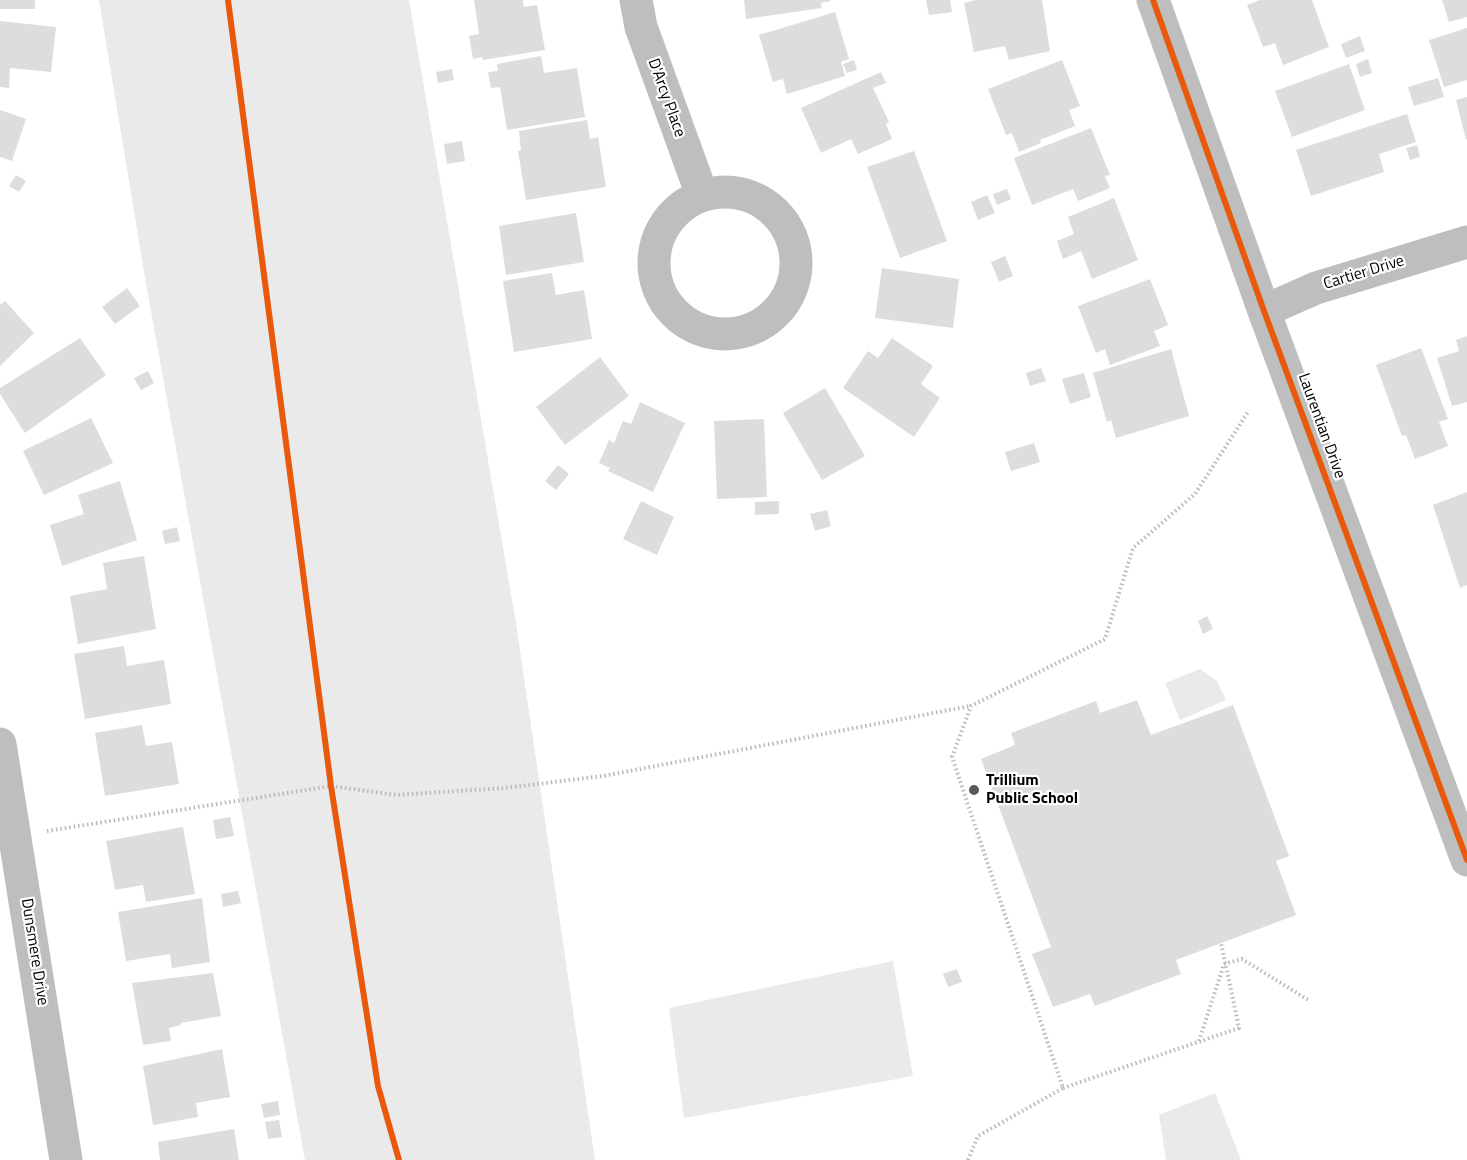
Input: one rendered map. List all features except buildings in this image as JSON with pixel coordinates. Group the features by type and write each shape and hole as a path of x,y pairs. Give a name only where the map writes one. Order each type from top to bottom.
{"street":[{"name":"D'Arcy Place","path":"636,0 640,27 702,195"},
{"name":"Laurentian Drive","path":"1153,0 1263,311 1467,860"},
{"path":"719,191 743,193 766,204 788,229 796,252 795,280 785,303 764,323 742,333 721,335 697,329 672,310 659,289 654,268 656,243 664,226 680,207 702,195 719,191"},
{"name":"Cartier Drive","path":"1263,311 1316,288 1467,242"},
{"name":"Dunsmere Drive","path":"0,744 5,805 66,1160"}],"path":[{"path":"42,832 331,786 397,795 504,788 603,776 971,706 1104,639 1133,548 1195,494 1248,412"},
{"path":"971,706 952,757 1063,1088"},
{"path":"968,1160 978,1136 1063,1088 1239,1028 1221,944"},
{"path":"1224,964 1242,959 1311,1001"},
{"path":"1199,1041 1224,964"}],"shaded area":[{"path":"99,0 409,0 516,623 595,1160 305,1160 145,278"},
{"path":"1200,669 1217,681 1226,700 1180,720 1165,683"},
{"path":"893,961 913,1076 684,1118 669,1008"},
{"path":"1215,1093 1241,1160 1166,1160 1159,1115"}],"cycle path":[{"path":"228,0 331,786 378,1086 399,1160"},
{"path":"1153,0 1264,311 1467,860"}],"place":[{"name":"Trillium Public School","path":"974,790"}]}
